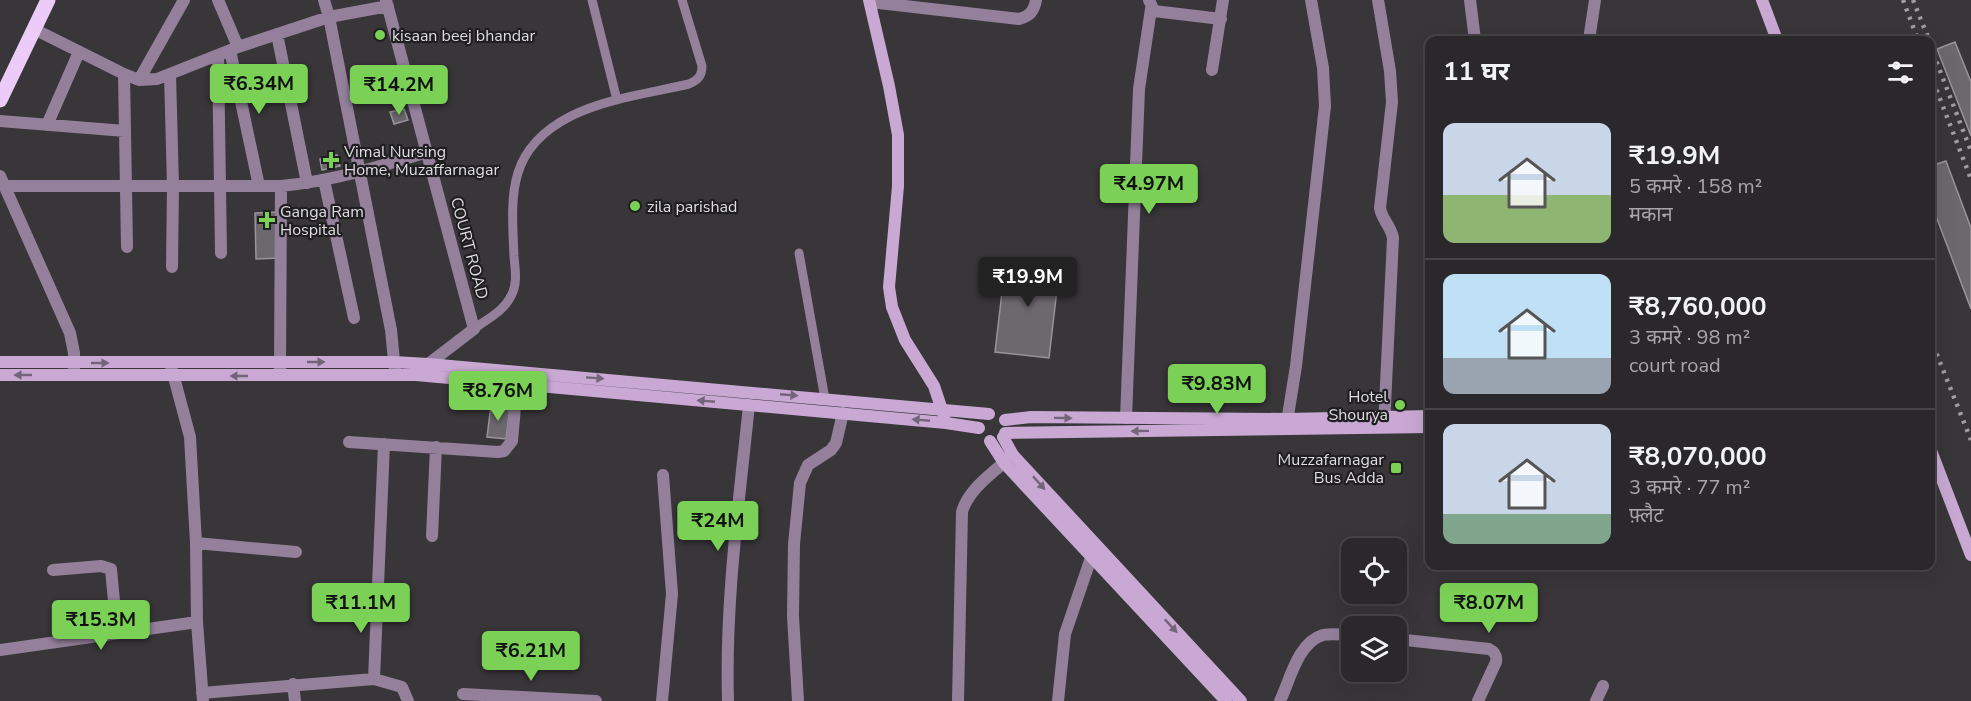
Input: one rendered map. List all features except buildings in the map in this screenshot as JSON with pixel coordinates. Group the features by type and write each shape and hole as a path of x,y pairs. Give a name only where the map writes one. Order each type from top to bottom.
{"main road":[{"path":"0,100 48,0"}],"street":[{"path":"139,80 184,0"},
{"path":"218,0 259,186"},
{"path":"324,0 391,330 395,369"},
{"path":"946,423 934,386 905,340 892,307 889,287 898,186 898,135 870,1 1019,19 1028,17 1033,11 1036,0"},
{"path":"1212,70 1223,0"},
{"path":"1287,424 1296,366 1325,106 1323,68 1311,0"},
{"path":"1378,0 1390,70 1392,102 1380,208 1393,238 1384,422"},
{"path":"1470,0 1474,36"},
{"path":"1590,36 1595,0"},
{"path":"1762,0 1776,36"},
{"path":"0,93 34,29 124,74 139,80 157,79 229,50 277,34 329,17 387,3"},
{"name":"COURT ROAD","path":"387,3 474,329"},
{"path":"1150,4 1154,11 1221,19"},
{"path":"1126,418 1139,89 1150,4"},
{"path":"277,34 307,183"},
{"path":"222,253 222,186 229,50"},
{"path":"47,125 79,52"},
{"path":"124,74 126,247"},
{"path":"170,74 173,186 172,267"},
{"path":"0,121 125,131"},
{"path":"74,369 70,333 2,181 126,186 281,186 360,172 428,152"},
{"path":"324,180 354,318"},
{"path":"280,376 281,186"},
{"path":"416,375 474,329"},
{"path":"0,362 174,376 280,376 395,369 428,364 998,414 1005,420 1031,417 1126,418 1287,424"},
{"path":"170,362 190,437 202,697 293,684 374,679 402,687 408,701"},
{"path":"0,375 170,362 279,362 395,369 416,375 518,386 843,413 979,428"},
{"path":"349,442 498,452 509,448 512,441 518,372"},
{"path":"728,701 727,647 732,559 749,405"},
{"path":"798,701 793,616 794,544 800,483 808,465 831,450 836,443 843,413"},
{"path":"989,414 981,419 979,428 982,436 1009,459 1226,701"},
{"path":"990,441 1004,435 1384,422 1425,417"},
{"path":"1005,420 1004,435 1009,459"},
{"path":"1384,422 1425,426"},
{"path":"374,679 384,444"},
{"path":"432,536 436,447"},
{"path":"958,701 964,502 1009,459"},
{"path":"1935,460 1971,555"},
{"path":"662,701 672,594 663,475"},
{"path":"196,543 296,552"},
{"path":"1058,701 1065,634 1093,551"},
{"path":"1093,551 1241,701"},
{"path":"53,570 101,566 111,569 117,633"},
{"path":"0,650 197,622"},
{"path":"1280,701 1302,651 1309,643 1326,634 1341,635"},
{"path":"1407,640 1489,649 1495,652 1496,662 1478,701"},
{"path":"293,684 295,701"},
{"path":"1596,701 1603,686"},
{"path":"463,694 596,701"}],"lane":[{"path":"592,0 617,100"},
{"path":"474,329 503,308 512,295 516,280 512,193 517,173 531,148 548,130 572,116 617,100 690,84 698,80 702,66 682,0"},
{"path":"799,253 825,399"}],"railway":[{"path":"1903,0 1916,36"},
{"path":"1913,0 1927,36"},
{"path":"1935,58 1971,151"},
{"path":"1935,86 1971,179"},
{"path":"1935,350 1971,440"}],"place":[{"name":"kisaan beej bhandar","path":"380,35"},
{"name":"Vimal Nursing Home, Muzaffarnagar","path":"331,160"},
{"name":"zila parishad","path":"635,206"},
{"name":"Ganga Ram Hospital","path":"267,220"},
{"name":"Hotel Shourya","path":"1400,405"},
{"name":"Muzzafarnagar Bus Adda","path":"1396,468"}]}
